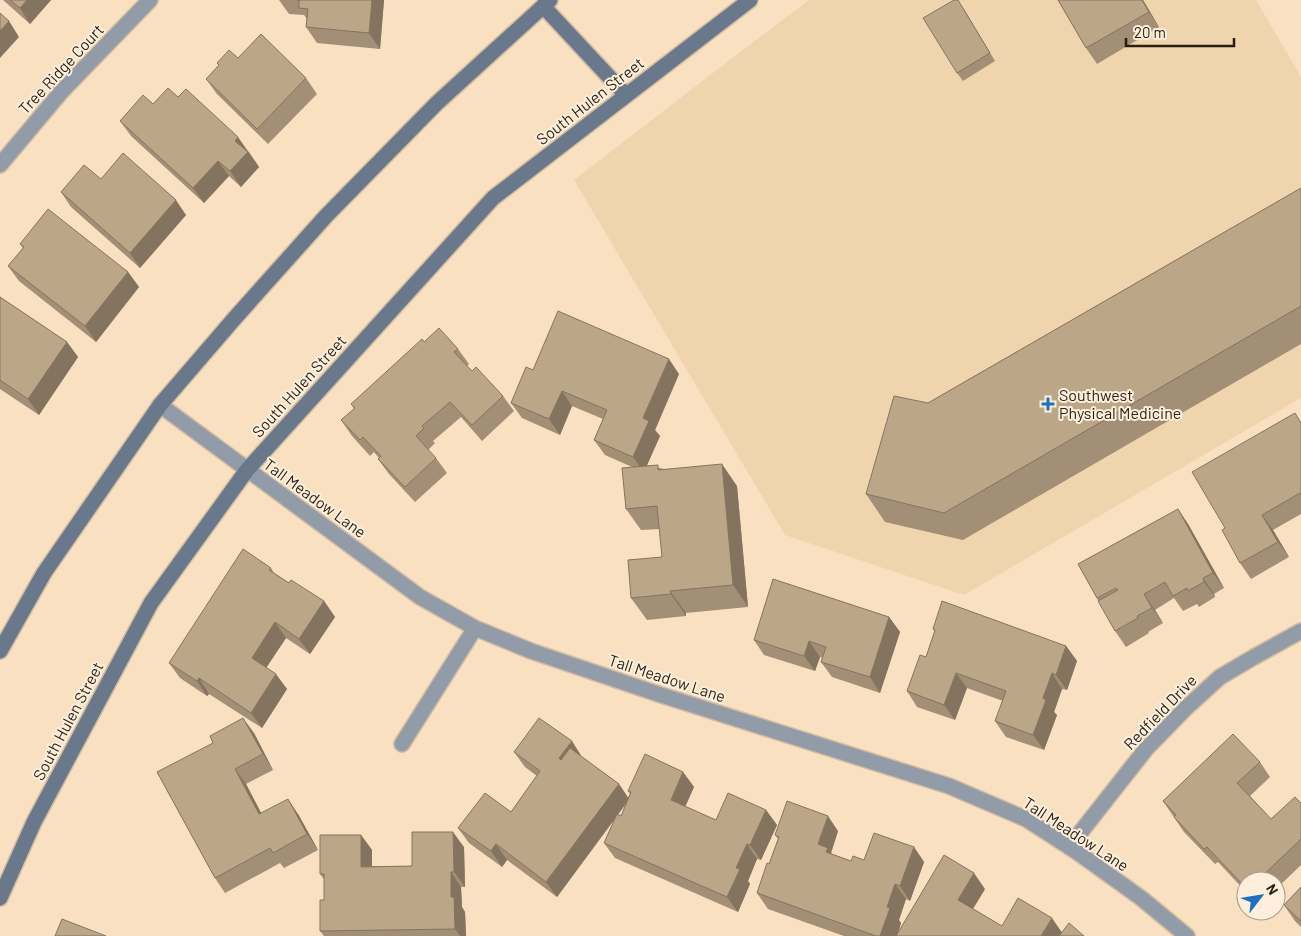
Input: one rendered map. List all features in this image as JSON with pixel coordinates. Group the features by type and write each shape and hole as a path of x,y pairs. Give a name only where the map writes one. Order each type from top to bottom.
{"main road":[{"name":"South Hulen Street","path":"0,898 34,822 151,604 247,470 493,198 750,0"},
{"path":"0,652 44,573 160,405 326,216 436,102 546,3 626,94"}],"street":[{"name":"Tree Ridge Court","path":"0,165 62,90 150,0"},
{"name":"Tall Meadow Lane","path":"160,405 420,597 475,628 531,650 658,694 949,786 1026,819 1141,898 1187,936"},
{"path":"402,744 475,628"},
{"name":"Redfield Drive","path":"1069,847 1146,749 1186,708 1220,677 1301,631"}],"shaded area":[{"path":"809,0 1256,0 1301,77 1301,398 964,595 785,535 574,180"}],"building":[{"path":"10,0 27,0 20,8"},
{"path":"299,0 372,0 369,33 306,27 308,9 299,8"},
{"path":"954,0 958,0 990,53 957,73 923,18"},
{"path":"1058,0 1142,0 1149,12 1086,48"},
{"path":"0,13 9,21 0,31"},
{"path":"261,34 306,78 257,129 206,79 229,50 238,58"},
{"path":"168,88 178,97 186,89 238,137 235,141 248,152 230,171 218,161 193,188 120,121 143,95 153,104"},
{"path":"123,153 176,200 130,253 61,192 84,165 101,179"},
{"path":"1301,188 1301,306 944,513 866,494 894,396 928,403"},
{"path":"48,209 128,272 85,326 8,266 24,247 20,244"},
{"path":"0,297 67,342 28,399 0,380"},
{"path":"558,311 669,359 643,418 649,421 633,457 594,440 607,410 562,391 549,419 511,403 526,367 533,370"},
{"path":"439,328 458,349 454,352 472,371 476,367 503,396 472,425 450,402 422,426 424,428 416,436 436,458 405,487 378,459 381,456 363,437 360,440 341,420 355,408 351,404 422,339 424,342"},
{"path":"1295,413 1301,423 1301,495 1300,493 1262,515 1278,542 1240,563 1222,530 1225,528 1192,472"},
{"path":"722,464 733,585 670,591 671,594 631,598 628,560 662,557 657,506 626,509 622,468 658,465 658,470"},
{"path":"1178,509 1213,573 1203,578 1204,582 1188,591 1187,588 1173,596 1165,582 1144,594 1152,608 1115,631 1098,601 1118,590 1116,588 1097,598 1078,564"},
{"path":"243,549 289,583 291,580 324,601 299,639 275,622 252,658 276,674 251,713 199,678 197,681 169,663"},
{"path":"773,579 889,617 870,677 821,662 826,647 809,641 804,656 754,640"},
{"path":"942,601 1066,646 1056,675 1052,673 1043,698 1046,700 1033,735 995,721 1006,691 956,673 944,705 907,691 920,655 926,657"},
{"path":"243,718 263,754 235,769 259,814 288,799 307,834 273,853 270,848 215,878 157,772 213,743 210,736"},
{"path":"539,718 572,741 559,758 561,760 570,748 619,784 546,882 496,844 491,851 458,828 485,793 511,812 540,771 514,752"},
{"path":"1233,734 1260,762 1237,783 1271,819 1295,797 1301,803 1301,839 1267,871 1236,871 1236,877 1207,847 1204,849 1174,817 1176,815 1163,801"},
{"path":"645,754 683,772 671,800 716,820 728,793 766,810 750,845 747,844 736,868 740,869 727,897 604,843 617,814 621,816 631,792 628,791"},
{"path":"787,801 828,816 818,844 828,848 826,852 851,861 853,856 864,860 874,833 914,847 900,886 895,884 887,907 890,908 880,936 757,893 767,863 769,864 779,837 775,835"},
{"path":"412,832 453,832 454,872 451,872 451,897 454,897 455,929 320,931 320,900 324,900 324,874 320,874 320,835 361,835 361,867 412,866"},
{"path":"944,855 974,873 958,900 1002,926 1018,898 1052,918 1041,936 896,936"},
{"path":"1301,887 1301,921 1286,907 1286,903"},
{"path":"62,919 106,936 55,936"},
{"path":"1069,923 1084,936 1059,936"}],"place":[{"name":"Southwest Physical Medicine","path":"1048,404"}]}
